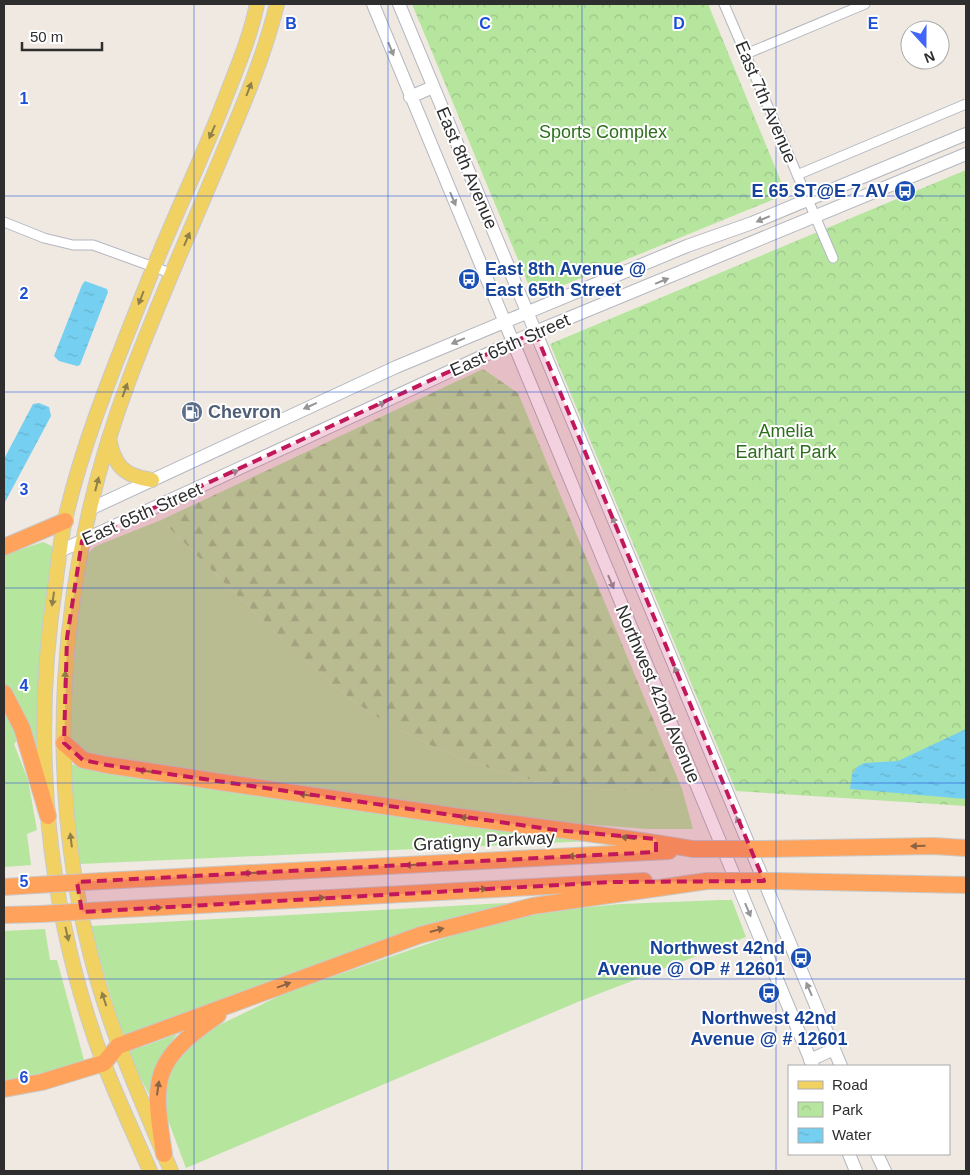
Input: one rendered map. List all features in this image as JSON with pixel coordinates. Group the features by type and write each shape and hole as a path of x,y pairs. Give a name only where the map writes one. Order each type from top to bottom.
{"highway":[{"path":"4,547 65,521"},
{"path":"4,693 24,734 48,816"},
{"path":"64,743 83,760 107,766 400,809 555,830 617,836 693,849"},
{"name":"Gratigny Parkway","path":"4,886 693,849 932,846 966,848"},
{"path":"4,1089 42,1082 104,1063 118,1046 420,935 533,906 707,881"},
{"path":"4,915 612,882 776,881 966,885"},
{"path":"164,1154 157,1092 162,1070 172,1052 189,1036 238,1002"}],"main road":[{"path":"150,1171 104,1063 80,988 66,932 48,816 43,744 49,624 65,521 100,405 154,266 218,118 242,55 257,4"},
{"path":"171,1171 118,1046 98,980 86,931 65,797 64,743 67,638 82,541 109,436 130,378 246,96 269,35 277,4"},
{"name":"East 8th Avenue","path":"373,4 503,322"},
{"name":"East 8th Avenue","path":"399,4 535,332"},
{"path":"410,97 433,87"},
{"name":"East 65th Street","path":"65,521 396,367 687,246 752,224 966,134"},
{"name":"East 65th Street","path":"60,551 535,332 966,154"},
{"name":"Northwest 42nd Avenue","path":"503,322 811,1063"},
{"name":"Northwest 42nd Avenue","path":"535,332 841,1065"},
{"path":"109,436 114,457 124,470 137,478 152,480"},
{"path":"811,1063 834,1049"},
{"path":"849,1155 856,1171"},
{"path":"877,1155 885,1171"}],"street":[{"name":"East 7th Avenue","path":"724,4 833,258"},
{"path":"746,54 865,4"},
{"path":"797,174 966,104"},
{"path":"4,222 44,238 74,245 93,245 173,274"}],"highlighted area":[{"path":"535,332 764,881 612,882 82,912 77,882 656,852 656,839 555,830 107,765 83,760 64,743 67,638 82,541"}],"green space":[{"name":"Sports Complex","path":"412,4 708,4 782,184 782,192 777,198 542,294 531,291"},
{"name":"Amelia Earhart Park","path":"966,170 966,806 736,791 550,344"},
{"path":"483,369 518,393 682,789 609,790 580,788 537,781 509,774 450,753 393,726 346,695 298,654 161,520"},
{"path":"161,520 298,654 346,695 393,726 450,753 509,774 537,781 580,788 609,790 682,789 693,829 648,829 531,820 93,758 71,739 71,671 76,613 87,554 96,546"},
{"path":"43,542 52,546 54,550 44,610 37,754 4,685 4,555"},
{"path":"4,704 20,737 14,744 28,780 37,830 27,834 31,865 4,867"},
{"path":"71,764 89,769 592,841 80,864 73,815"},
{"path":"732,900 746,937 580,1001 186,1168 166,1115 165,1088 176,1057 199,1035 285,993 468,930 521,917 572,909 620,904"},
{"path":"522,902 136,1034 124,1034 121,1031 90,926"},
{"path":"45,929 50,960 57,960 84,1060 52,1071 4,1081 4,931"},
{"path":"177,1034 165,1050 158,1064 151,1098 130,1058 129,1052 140,1045 142,1047"}],"water":[{"path":"85,281 107,289 108,292 80,365 77,366 59,361 54,356"},
{"path":"39,403 49,407 51,416 4,504 4,459 33,404"},
{"path":"966,729 966,799 850,789 852,774 857,767 864,763 898,761"}],"place":[{"name":"E 65 ST@E 7 AV","path":"905,191"},
{"name":"East 8th Avenue @ East 65th Street","path":"469,279"},
{"name":"Chevron","path":"192,412"},
{"name":"Northwest 42nd Avenue @ OP # 12601","path":"801,958"},
{"name":"Northwest 42nd Avenue @ # 12601","path":"769,993"}]}
